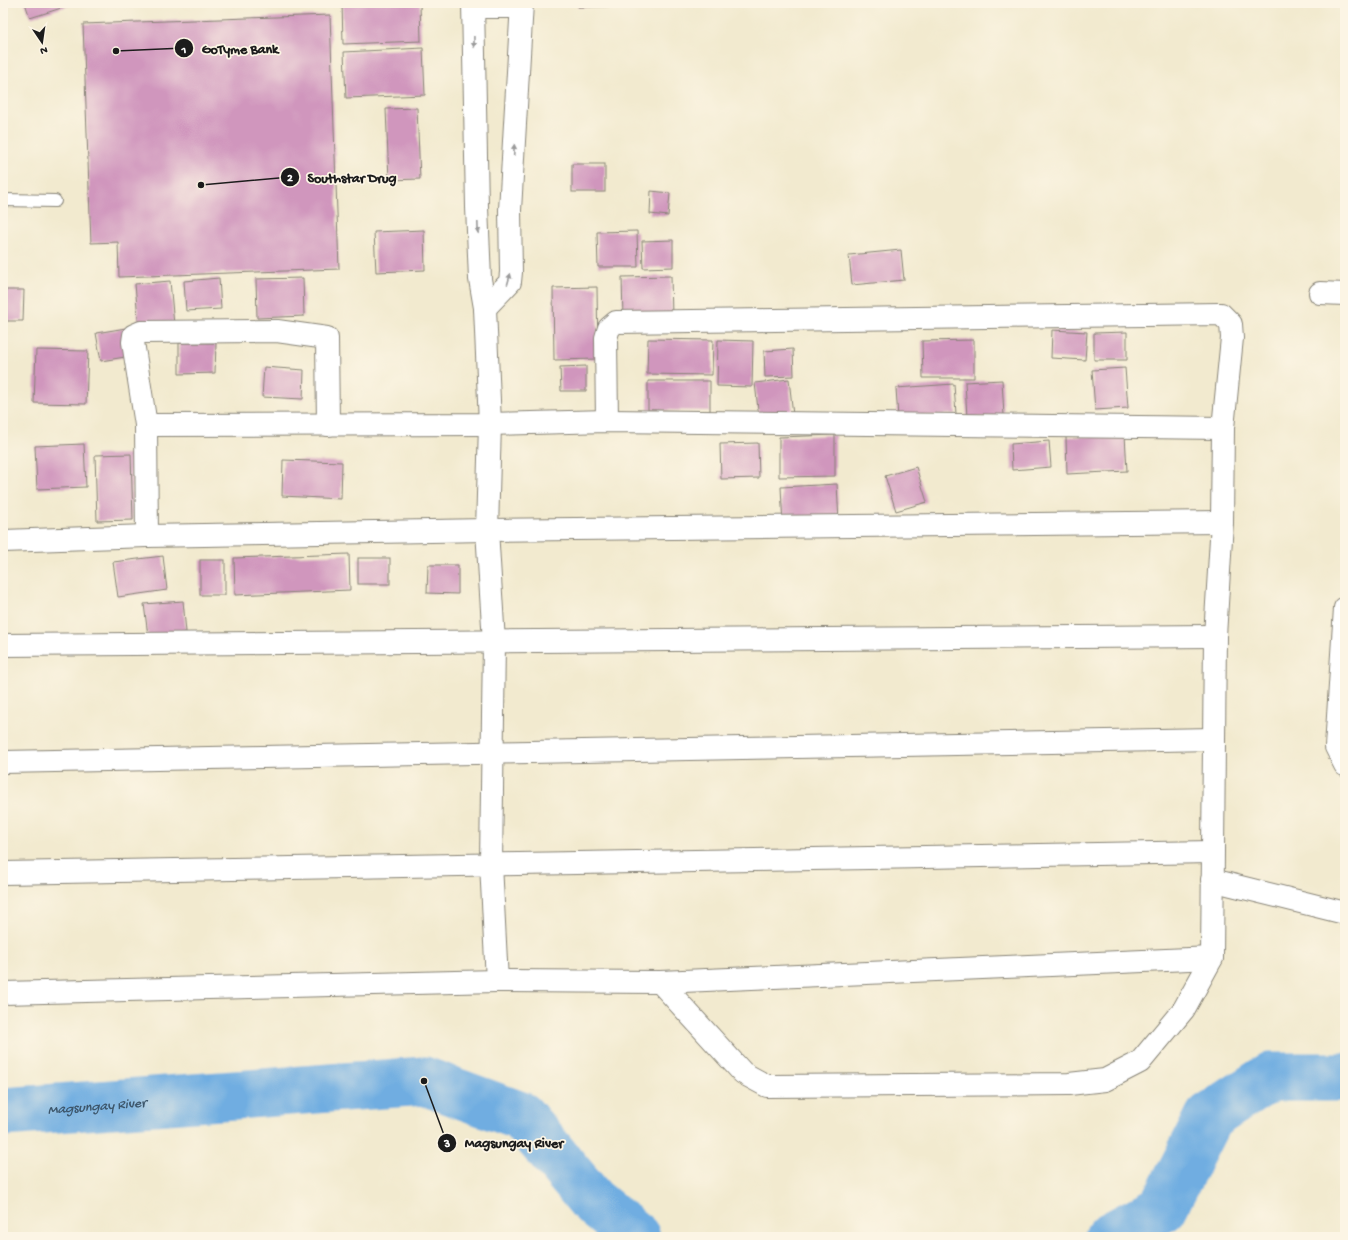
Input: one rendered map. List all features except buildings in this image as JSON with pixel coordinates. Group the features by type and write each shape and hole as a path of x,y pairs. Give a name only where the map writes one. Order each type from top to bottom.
{"street":[{"path":"485,308 510,282 510,210 521,5 474,5 477,206 480,279 485,308 490,424 487,530 494,642 491,864 497,981"},
{"path":"477,206 510,210"},
{"path":"1320,293 1345,294"},
{"path":"608,421 606,338 609,328 616,322 1221,314 1231,324 1232,338 1223,428 1222,522 1215,636 1212,958 1184,1008 1140,1062 1105,1080 1069,1084 767,1086 743,1073 660,982"},
{"path":"146,536 146,425 133,342 134,335 141,332 277,331 327,338 328,425"},
{"path":"146,425 490,424 608,421 1223,428"},
{"path":"3,541 146,536 487,530 1222,522"},
{"path":"1345,608 1336,747 1345,765"},
{"path":"3,645 1215,636"},
{"path":"3,762 492,751 1214,739"},
{"path":"3,873 1212,852"},
{"path":"1212,880 1345,914"},
{"path":"3,993 497,981 660,982 1212,958"}],"lane":[{"path":"3,200 55,201"}],"waterway":[{"name":"Magsungay River","path":"1109,1237 1163,1208 1209,1117 1270,1077 1345,1077"},
{"name":"Magsungay River","path":"3,1112 424,1081 521,1116 592,1201 636,1237"}],"place":[{"name":"GoTyme Bank","path":"116,51"},
{"name":"Southstar Drug","path":"201,185"},
{"name":"Magsungay River","path":"424,1081"}]}
